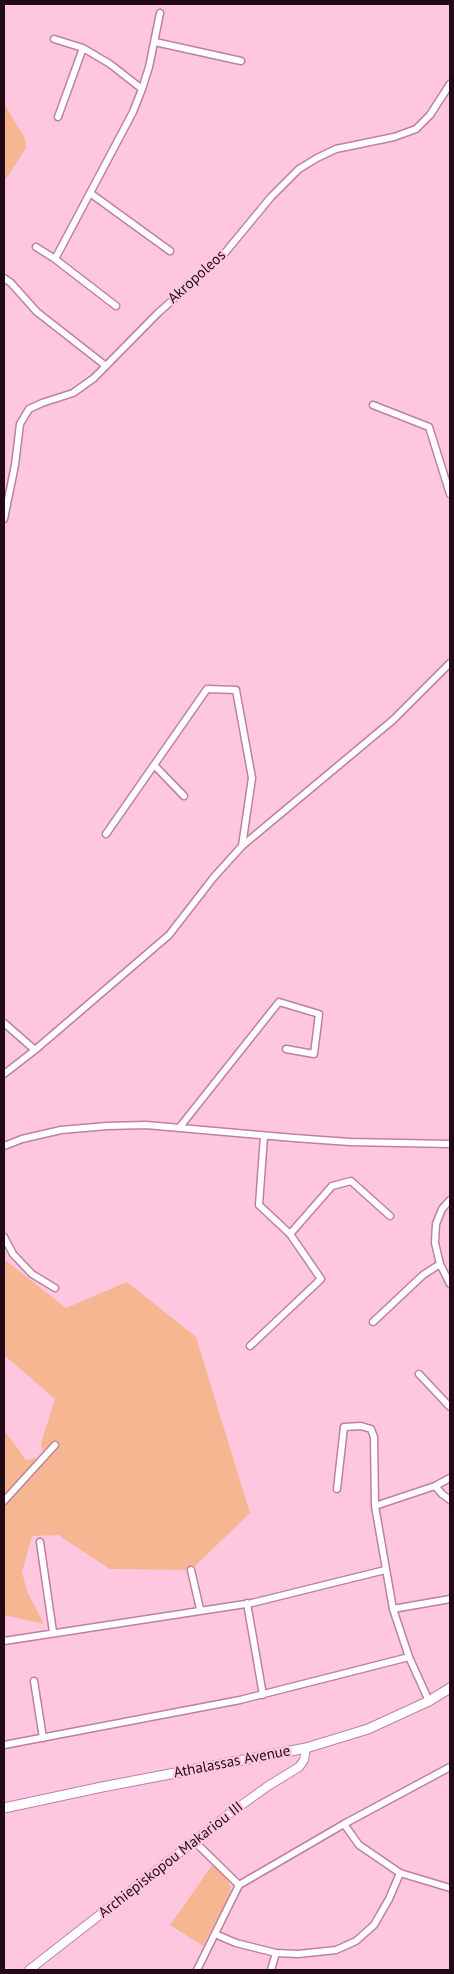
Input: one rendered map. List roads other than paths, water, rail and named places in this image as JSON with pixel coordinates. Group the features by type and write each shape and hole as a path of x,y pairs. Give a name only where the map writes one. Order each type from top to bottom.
{"main road":[{"name":"Athalassas Avenue","path":"4,1808 102,1787 306,1748 359,1733 429,1701 450,1688"}],"street":[{"path":"55,259 133,112 142,89 155,42 160,13"},
{"path":"54,39 83,48 110,64 142,89"},
{"path":"155,42 241,61"},
{"path":"58,116 83,48"},
{"name":"Akropoleos","path":"4,519 15,465 20,424 26,412 34,406 73,393 94,378 158,312 224,254 271,197 299,169 316,158 336,149 394,137 416,129 434,110 450,84"},
{"path":"90,193 170,251"},
{"path":"36,247 55,259 116,306"},
{"path":"4,278 12,283 37,312 106,366"},
{"path":"373,405 429,427 450,494"},
{"path":"4,1074 35,1050 169,935 214,876 242,846 393,720 450,663"},
{"path":"106,834 207,689 236,690 252,778 242,846"},
{"path":"154,765 184,796"},
{"path":"180,1128 279,1002 319,1014 314,1054 286,1050"},
{"path":"4,1023 35,1050"},
{"path":"4,1146 61,1130 116,1125 146,1125 350,1142 450,1144"},
{"path":"250,1346 321,1279 290,1234 259,1205 264,1136"},
{"path":"290,1234 332,1186 351,1180 390,1216"},
{"path":"450,1200 442,1209 436,1224 435,1243 440,1264 450,1284"},
{"path":"4,1237 13,1254 32,1274 55,1288"},
{"path":"373,1322 423,1275 440,1264"},
{"path":"419,1374 450,1407"},
{"path":"337,1489 344,1427 361,1426 371,1429 374,1437 375,1506 393,1609 409,1657 429,1701"},
{"path":"4,1501 55,1445"},
{"path":"375,1506 435,1486 450,1478"},
{"path":"435,1486 450,1500"},
{"path":"40,1542 54,1632"},
{"path":"191,1570 200,1609"},
{"path":"4,1641 247,1603 385,1570"},
{"path":"393,1609 450,1599"},
{"path":"247,1603 263,1695"},
{"path":"4,1745 263,1695 409,1657"},
{"path":"34,1681 43,1738"},
{"name":"Archiepiskopou Makariou III","path":"29,1970 194,1841 268,1786 299,1767 304,1760 306,1748"},
{"path":"197,1970 238,1885 344,1824 450,1767"},
{"path":"344,1824 360,1845 400,1873 450,1888"},
{"path":"194,1841 238,1885"},
{"path":"215,1934 236,1943 276,1953 298,1954 336,1950 356,1941 374,1925 389,1899 400,1873"},
{"path":"271,1970 276,1953"}]}
